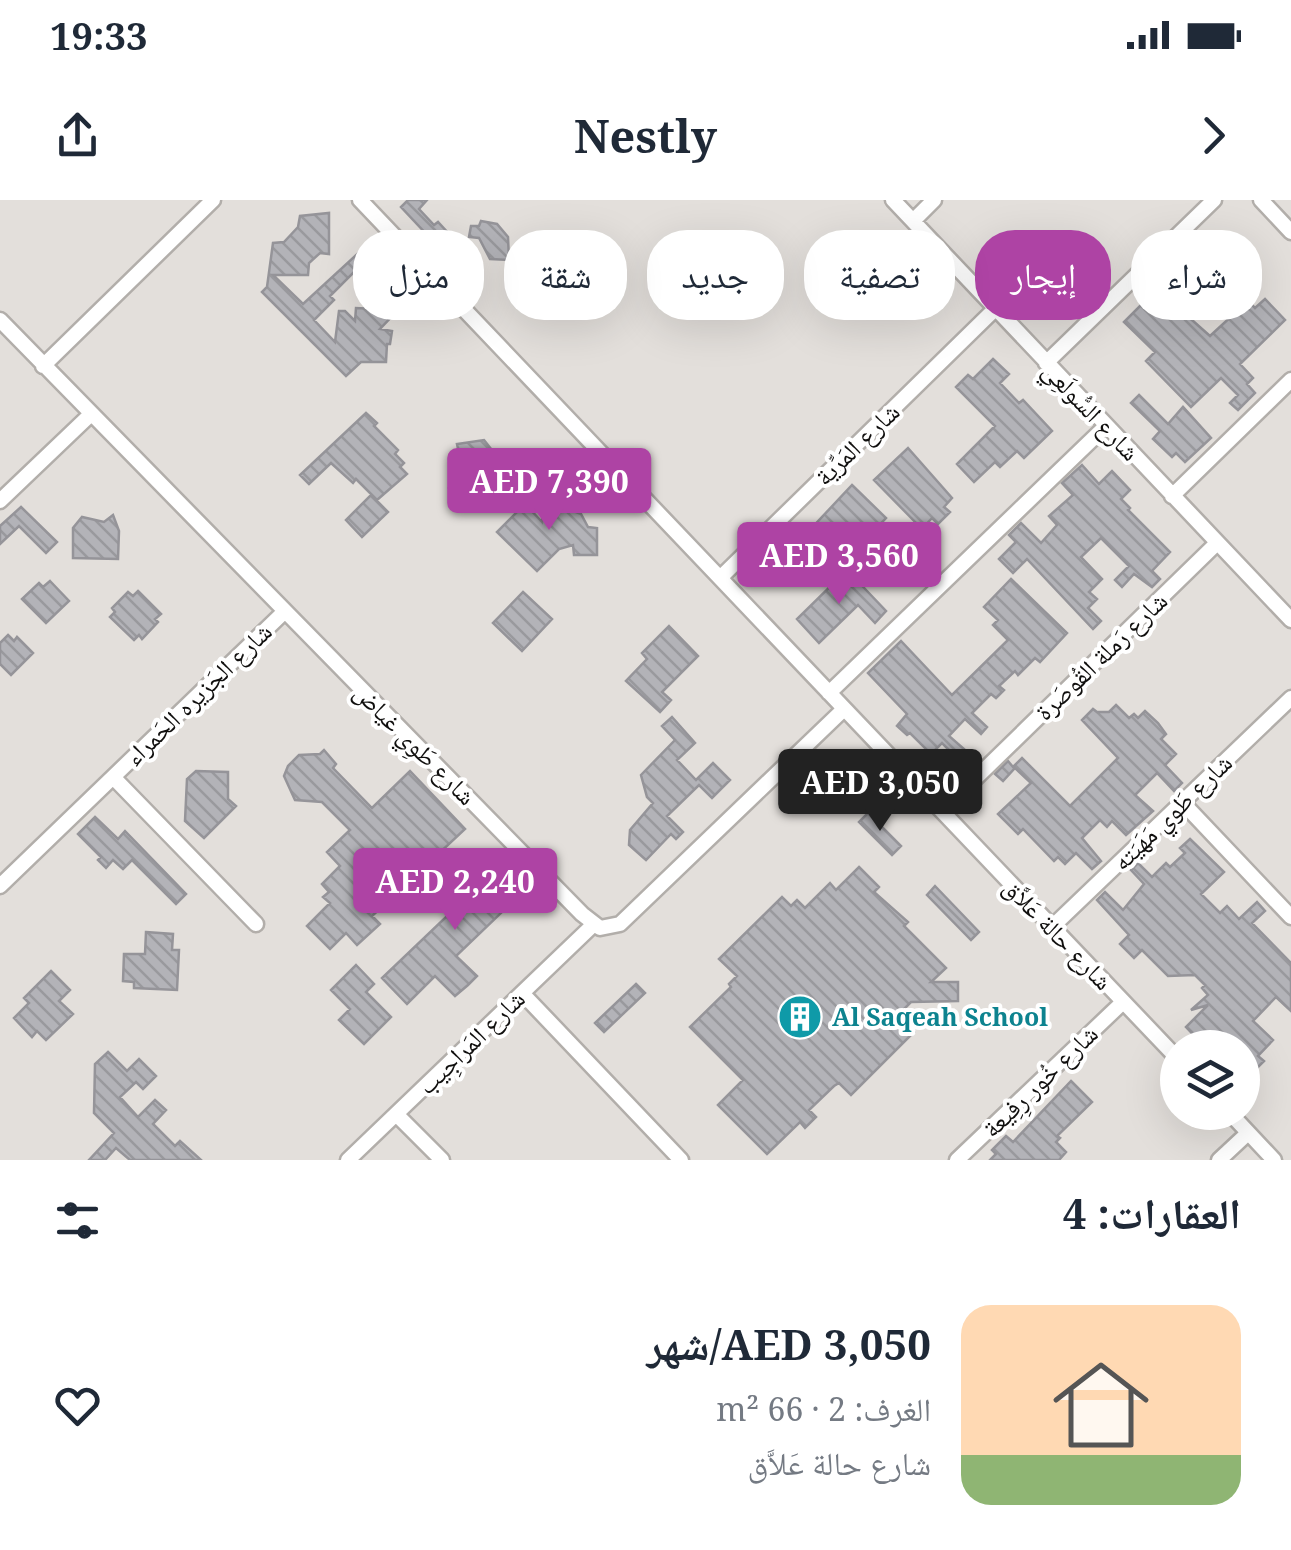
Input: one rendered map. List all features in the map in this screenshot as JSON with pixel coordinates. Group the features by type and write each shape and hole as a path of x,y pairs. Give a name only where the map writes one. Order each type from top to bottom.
{"street":[{"path":"43,366 214,200"},
{"name":"شارع حالة عَلاَّق","path":"360,200 1160,1040"},
{"name":"شارع السُّولَعِي","path":"893,200 975,287"},
{"path":"913,220 934,200"},
{"path":"1046,363 1214,200"},
{"path":"1261,200 1291,232"},
{"name":"شارع طَوِي غياض","path":"0,320 593,924"},
{"name":"شارع المَرِّية","path":"720,578 984,320"},
{"name":"شارع السُّولَعِي","path":"1005,320 1291,620"},
{"path":"1172,496 1291,380"},
{"path":"0,501 90,415"},
{"path":"830,693 1106,426"},
{"name":"شارع رَملة القُوصَرة","path":"942,811 1217,543"},
{"name":"شارع الجَزيره الحَمراء","path":"0,886 284,612"},
{"name":"شارع طَوي مَهَيَته","path":"1052,927 1291,698"},
{"path":"593,924 607,929 620,924 844,709"},
{"name":"شارع الجَزيره الحَمراء","path":"113,777 256,924"},
{"path":"1182,802 1291,916"},
{"name":"شارع المَراجِيب","path":"348,1160 593,924"},
{"path":"522,993 680,1160"},
{"name":"شارع خُور رِفِيعة","path":"957,1160 1124,1002"},
{"path":"396,1114 442,1160"},
{"path":"1245,1130 1274,1160"},
{"path":"1219,1160 1248,1133"}],"building":[{"path":"408,200 427,200 419,209 434,225 438,222 445,230 423,230 401,207"},
{"path":"329,213 329,254 320,253 309,263 308,275 273,275 303,304 353,258 353,273 330,296 334,300 314,320 335,342 339,311 345,311 355,321 388,320 380,329 392,331 386,362 361,362 346,376 262,292 267,287 273,243 284,242 298,227 300,216"},
{"path":"481,221 497,224 504,232 504,260 490,259 484,248 484,230 470,230 471,226 479,226"},
{"path":"1265,299 1285,320 1240,364 1253,378 1247,384 1255,393 1238,410 1230,403 1238,395 1221,378 1191,407 1146,361 1155,352 1124,322 1131,315 1131,320 1192,320 1210,336 1227,320 1262,320"},
{"path":"993,359 1009,374 1000,383 1019,403 1023,400 1052,431 1024,458 1017,451 1000,467 995,462 974,482 957,464 995,426 956,387 968,375 973,379"},
{"path":"1139,395 1168,424 1183,407 1211,438 1185,462 1176,453 1172,457 1153,439 1160,431 1131,403"},
{"path":"366,413 398,450 395,454 404,463 400,467 407,474 377,500 356,479 353,483 331,463 309,484 300,475"},
{"path":"484,440 499,459 504,456 505,467 519,467 520,482 507,482 506,505 464,503 449,488 457,480 467,490 457,444"},
{"path":"908,448 952,498 944,507 950,512 938,524 932,518 922,529 874,480"},
{"path":"1082,465 1099,484 1112,471 1130,490 1121,499 1128,510 1170,552 1152,571 1160,579 1152,587 1134,574 1122,587 1115,580 1129,566 1101,538 1081,557 1102,579 1089,592 1097,599 1088,608 1101,621 1093,629 1027,559 1013,573 999,559 1016,542 1009,535 1021,523 1041,543 1057,525 1049,516 1073,495 1062,483"},
{"path":"852,485 886,518 847,559 829,542 823,548 807,533"},
{"path":"371,495 388,512 362,537 346,520"},
{"path":"570,500 571,510 581,514 588,527 597,528 597,555 574,555 573,545 559,549 537,571 497,532 525,504 542,522 544,501"},
{"path":"21,507 57,542 46,553 19,526 0,544 0,526"},
{"path":"113,515 119,531 118,559 73,558 73,528 82,517 104,522"},
{"path":"847,570 886,611 875,623 858,605 819,643 797,619"},
{"path":"1011,579 1067,633 1040,662 1035,658 1018,675 1015,671 999,686 1004,690 996,698 991,694 972,713 987,727 981,734 965,719 949,736 964,749 956,757 942,743 931,754 897,726 907,714 868,673 901,641 952,695 1008,640 993,625 998,620 984,607"},
{"path":"50,581 69,601 46,623 22,599 39,583 43,587"},
{"path":"138,591 161,614 142,639 139,635 134,640 110,617 115,612 112,608 128,592 133,596"},
{"path":"523,592 552,619 522,651 493,623"},
{"path":"669,626 698,656 662,692 671,700 660,712 626,681 647,659 642,653"},
{"path":"8,635 14,641 17,637 33,653 11,675 0,664 0,643"},
{"path":"1116,705 1129,718 1134,714 1138,718 1145,711 1158,723 1166,734 1161,739 1176,754 1165,765 1182,783 1174,791 1157,773 1135,795 1153,811 1126,835 1112,821 1107,827 1100,820 1082,838 1101,861 1092,869 1076,853 1065,864 1058,857 1054,861 1023,829 1018,834 998,814 1031,783 1015,768 1003,781 995,774 1008,761 1013,767 1022,758 1070,806 1118,758 1082,720 1093,709 1109,712"},
{"path":"672,717 695,743 677,760 696,780 713,763 730,780 712,798 699,785 667,816 683,832 676,839 671,834 646,860 629,845 630,830 653,803 647,797 641,775 675,740 662,726"},
{"path":"324,750 336,764 333,768 372,808 410,771 465,829 372,916 380,924 357,945 346,933 330,949 307,926 330,903 323,897 329,892 322,884 340,866 327,852 350,830 322,802 295,800 284,776 299,755 320,754"},
{"path":"196,771 228,772 228,799 236,806 204,838 185,821 187,779"},
{"path":"868,813 901,846 892,855 859,822"},
{"path":"95,817 118,839 125,831 186,894 176,904 132,860 123,869 113,860 106,868 98,860 101,857 78,834"},
{"path":"1190,839 1224,872 1201,894 1220,913 1227,906 1239,919 1257,902 1265,911 1252,923 1291,963 1291,1011 1276,997 1253,1021 1273,1040 1260,1054 1260,1030 1189,1030 1186,1027 1208,1005 1191,1010 1208,995 1202,988 1205,985 1195,975 1168,976 1142,950 1134,958 1120,944 1129,935 1097,900 1105,892 1123,910 1144,884 1131,870 1138,863 1152,877 1166,863 1170,867 1185,853 1180,848"},
{"path":"467,859 486,878 499,866 524,891 456,956 477,976 468,985 455,996 435,976 407,1004 382,978 465,899 446,880"},
{"name":"Al Saqeah School","path":"859,867 879,887 874,892 908,922 904,926 946,968 931,982 958,982 958,1001 911,1002 897,1016 914,1032 851,1095 839,1083 834,1086 809,1110 816,1117 805,1128 800,1122 767,1154 718,1105 743,1080 690,1027 731,987 729,984 737,976 719,959 782,897 791,906 797,900 805,908 830,883 836,890"},
{"path":"935,886 979,932 971,940 927,895"},
{"path":"146,932 173,934 172,950 179,950 177,990 134,988 134,982 123,981 124,954 145,954"},
{"path":"356,965 374,984 366,992 391,1017 364,1044 339,1020 350,1009 331,990"},
{"path":"51,971 70,990 59,1001 73,1014 46,1040 37,1031 32,1037 14,1018 29,1003 24,998"},
{"path":"636,984 645,993 604,1032 595,1023"},
{"path":"108,1052 127,1071 139,1059 156,1076 143,1089 136,1082 120,1097 138,1117 155,1100 166,1110 153,1124 175,1146 180,1141 201,1160 130,1160 116,1148 105,1160 89,1160 114,1133 94,1113 95,1064"},
{"path":"1071,1081 1092,1102 1057,1136 1060,1138 1056,1142 1066,1152 1059,1160 990,1160 996,1154 992,1150 1006,1136 1013,1142"}],"place":[{"name":"Al Saqeah School","path":"800,1017"}]}
